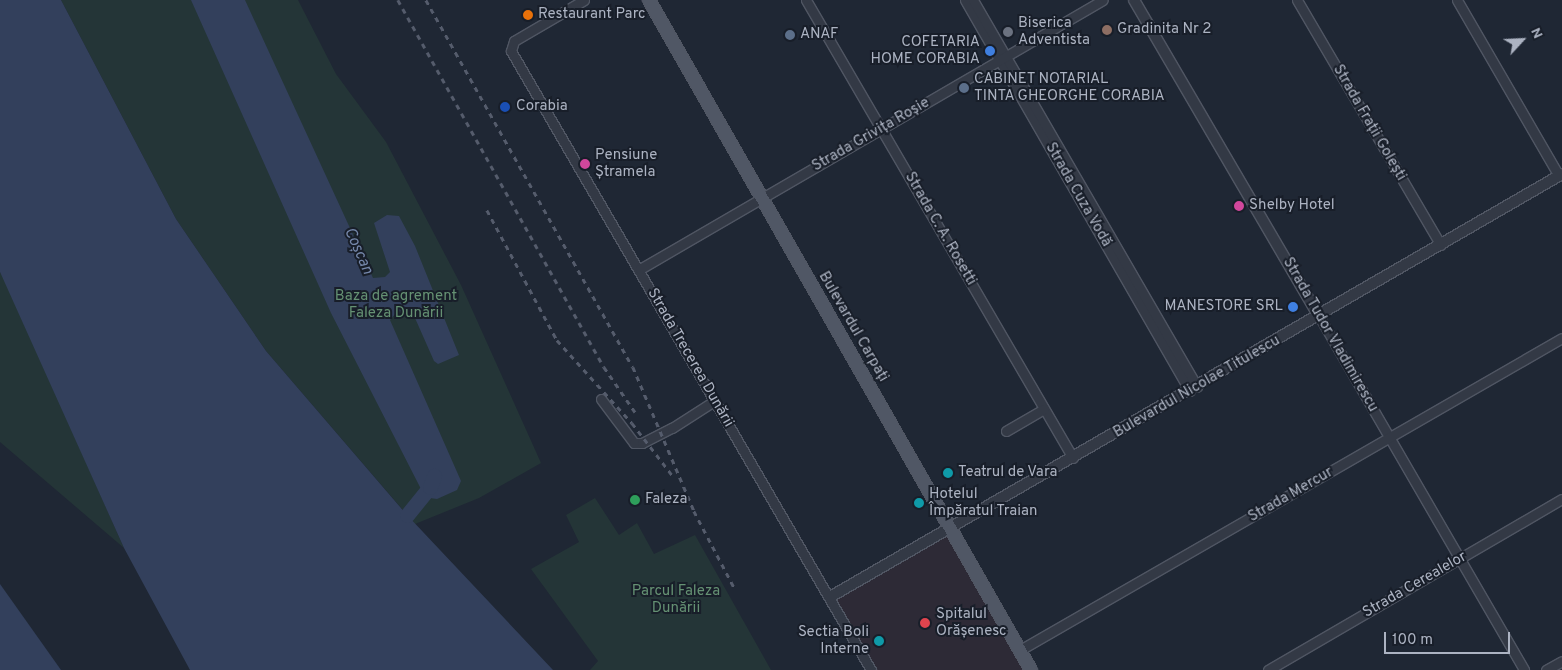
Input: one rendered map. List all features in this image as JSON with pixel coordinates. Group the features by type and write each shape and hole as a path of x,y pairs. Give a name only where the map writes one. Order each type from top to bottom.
{"main road":[{"name":"Bulevardul Carpați","path":"649,0 761,199 1032,670"}],"street":[{"name":"Strada Trecerea Dunării","path":"584,0 511,45 545,109 640,269 714,401 871,670"},
{"name":"Strada C. A. Rosetti","path":"806,0 1073,458"},
{"name":"Strada Cuza Vodă","path":"965,0 1003,57"},
{"name":"Strada Cuza Vodă","path":"974,0 1003,57 1194,389"},
{"name":"Strada Grivița Roșie","path":"640,269 1103,0"},
{"name":"Strada Tudor Vladimirescu","path":"1134,0 1524,670"},
{"name":"Strada Frații Golești","path":"1297,0 1441,245"},
{"path":"1456,0 1561,175"},
{"name":"Bulevardul Nicolae Titulescu","path":"830,597 1194,389 1561,175"},
{"name":"Strada Mercur","path":"1020,650 1562,338"},
{"path":"601,400 634,443 642,443 672,428 714,401"},
{"path":"1006,430 1044,408"},
{"name":"Strada Cerealelor","path":"1268,670 1562,499"},
{"path":"1546,670 1562,661"}],"shaded area":[{"name":"Spitalul Orășenesc","path":"949,529 1031,670 871,670 830,597"}],"green space":[{"name":"Baza de agrement Faleza Dunării","path":"61,0 298,0 336,74 386,142 461,285 541,463 479,498 415,524 266,351 176,219"},
{"path":"0,272 10,290 124,548 0,442"},
{"name":"Parcul Faleza Dunării","path":"595,498 619,535 637,523 654,554 695,535 771,670 590,670 598,661 531,569 579,542 566,515"}],"water":[{"path":"0,0 61,0 176,219 266,351 407,515 553,670 190,670 124,548 0,272"},
{"path":"191,0 245,0 373,278 385,277 390,272 374,223 387,215 399,216 415,246 459,355 438,364 434,361 411,309 397,312 390,320 461,481 457,490 437,499 430,498 422,491 331,313"},
{"path":"0,584 61,670 0,670"}],"waterway":[{"name":"Coșcan","path":"407,515 430,487 434,476"}],"railway":[{"path":"398,0 604,367 635,412"},
{"path":"426,0 633,367 694,511 735,589"},
{"path":"487,210 557,340 632,423 672,475"}],"place":[{"name":"Restaurant Parc","path":"528,15"},
{"name":"Gradinita Nr 2","path":"1107,30"},
{"name":"Biserica Adventista","path":"1008,32"},
{"name":"ANAF","path":"790,35"},
{"name":"COFETARIA HOME CORABIA","path":"990,51"},
{"name":"CABINET NOTARIAL TINTA GHEORGHE CORABIA","path":"964,88"},
{"name":"Corabia","path":"505,107"},
{"name":"Pensiune Ștramela","path":"585,164"},
{"name":"Shelby Hotel","path":"1239,206"},
{"name":"MANESTORE SRL","path":"1293,307"},
{"name":"Teatrul de Vara","path":"948,473"},
{"name":"Faleza","path":"635,500"},
{"name":"Hotelul Împăratul Traian","path":"919,503"},
{"name":"Spitalul Orășenesc","path":"925,623"},
{"name":"Sectia Boli Interne","path":"879,641"}]}
